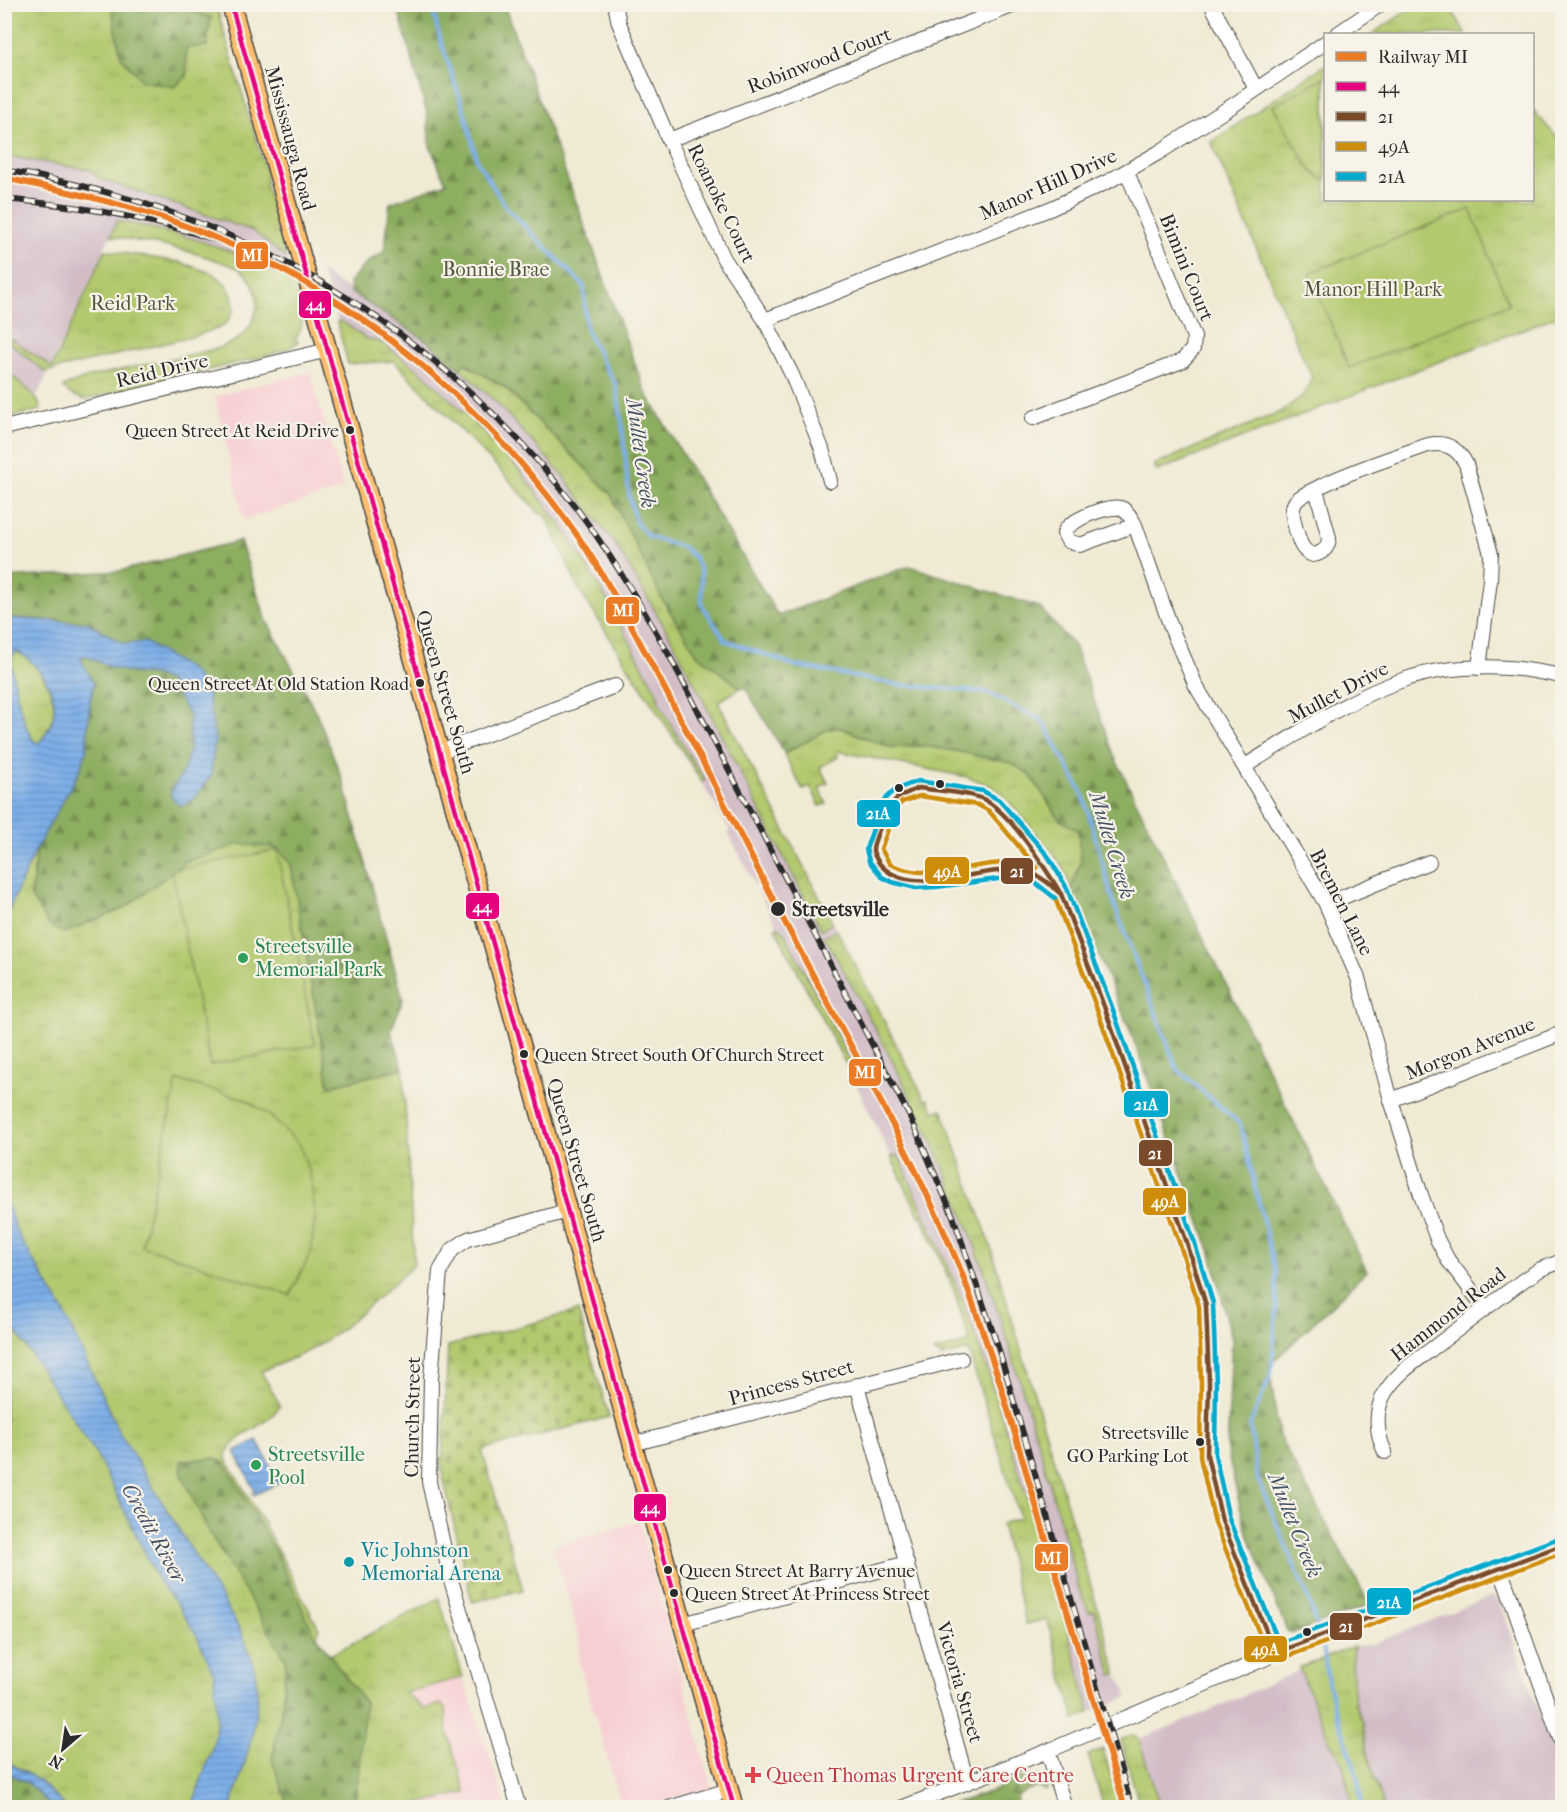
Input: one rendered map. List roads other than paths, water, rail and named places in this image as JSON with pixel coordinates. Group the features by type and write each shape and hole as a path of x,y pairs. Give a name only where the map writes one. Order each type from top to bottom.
{"main road":[{"name":"Mississauga Road","path":"231,4 308,283"},
{"name":"Queen Street South","path":"308,283 734,1808"}],"street":[{"name":"Roanoke Court","path":"615,4 620,23 669,140 723,259 765,320 792,375 822,449 830,481"},
{"name":"Robinwood Court","path":"669,140 1017,4"},
{"path":"1211,4 1256,89"},
{"path":"1338,33 1381,4"},
{"name":"Manor Hill Drive","path":"765,320 1052,208 1127,172 1324,43"},
{"name":"Bimini Court","path":"1033,418 1182,361 1192,349 1194,337 1127,172"},
{"name":"Reid Drive","path":"4,428 328,350"},
{"path":"1316,489 1340,476 1436,443 1454,448 1461,455 1466,464 1491,554 1479,668"},
{"name":"Bremen Lane","path":"1135,525 1184,660 1214,717 1326,904 1358,978 1391,1100 1437,1239 1448,1260 1485,1308"},
{"name":"Mullet Drive","path":"1245,766 1352,702 1382,688 1427,674 1479,668 1509,668 1563,676"},
{"path":"440,752 615,686"},
{"path":"1326,904 1429,862"},
{"name":"Morgon Avenue","path":"1391,1100 1563,1033"},
{"name":"Church Street","path":"519,1808 451,1580 429,1482 433,1357 440,1271 452,1250 468,1239 567,1211"},
{"name":"Hammond Road","path":"1385,1452 1377,1426 1379,1406 1385,1392 1402,1372 1540,1269 1563,1261"},
{"name":"Princess Street","path":"632,1444 961,1359"},
{"name":"Victoria Street","path":"857,1385 967,1782"},
{"path":"902,1808 1048,1751 1305,1641 1563,1545"},
{"path":"683,1624 907,1563"},
{"path":"1500,1568 1563,1744"},
{"path":"1048,1751 1065,1808"},
{"path":"669,1808 729,1790"}],"water":[{"path":"5,618 88,623 124,644 145,642 191,670 207,691 215,738 211,776 193,800 180,806 172,798 171,792 184,770 190,746 189,715 169,682 155,675 132,673 110,667 84,655 81,659 94,684 90,701 86,752 79,772 37,847 5,918","holes":["16,651 32,662 44,677 54,703 53,719 39,743 35,742 30,735 16,692 10,660"]},
{"name":"Credit River","path":"4,1195 18,1235 62,1308 119,1432 240,1629 253,1663 257,1699 255,1717 247,1755 231,1807 192,1807 214,1743 217,1714 214,1673 197,1636 177,1604 159,1582 98,1457 20,1337 5,1318"},
{"name":"Streetsville Pool","path":"257,1440 277,1479 281,1482 254,1495 252,1492 255,1491 235,1451"},
{"path":"4,1760 38,1780 66,1807 52,1807 28,1783 5,1772"}],"waterway":[{"name":"Mullet Creek","path":"431,4 465,113 477,161 506,207 584,286 586,329 616,385 629,495 636,523 649,537 683,547 694,557 701,572 702,605 725,640 793,665 899,685 986,692 1043,721 1084,797 1114,904 1177,1069 1240,1124 1276,1274 1277,1305 1271,1375 1250,1425 1258,1480 1308,1598 1319,1632"},
{"name":"Mullet Creek","path":"1321,1639 1329,1686 1353,1761 1362,1808"}],"railway":[{"path":"4,170 89,188 170,212 248,244 322,282 391,328 457,380 518,439 574,505 600,541 636,597 669,655 911,1119 953,1216 998,1347 1132,1808"},
{"path":"4,199 128,216 159,223 248,252"}],"rail line":[{"name":"MI","path":"4,178 110,202 172,221 233,245 291,275 346,308 399,347 495,434 538,483 577,535 610,587 705,766 918,1176 959,1266 1000,1383 1125,1808"}],"place":[{"name":"Queen Street At Reid Drive","path":"350,430"},
{"name":"Queen Street At Old Station Road","path":"420,683"},
{"name":"Streetsville","path":"778,909"},
{"name":"Streetsville Memorial Park","path":"243,958"},
{"name":"Queen Street South Of Church Street","path":"524,1054"},
{"name":"Streetsville GO Parking Lot","path":"1200,1442"},
{"name":"Streetsville Pool","path":"256,1465"},
{"name":"Vic Johnston Memorial Arena","path":"349,1562"},
{"name":"Queen Street At Barry Avenue","path":"668,1570"},
{"name":"Queen Street At Princess Street","path":"674,1593"},
{"name":"Queen Thomas Urgent Care Centre","path":"753,1775"}],"park label":[{"name":"Bonnie Brae","path":"496,269"},
{"name":"Manor Hill Park","path":"1373,289"},
{"name":"Reid Park","path":"133,303"}]}
